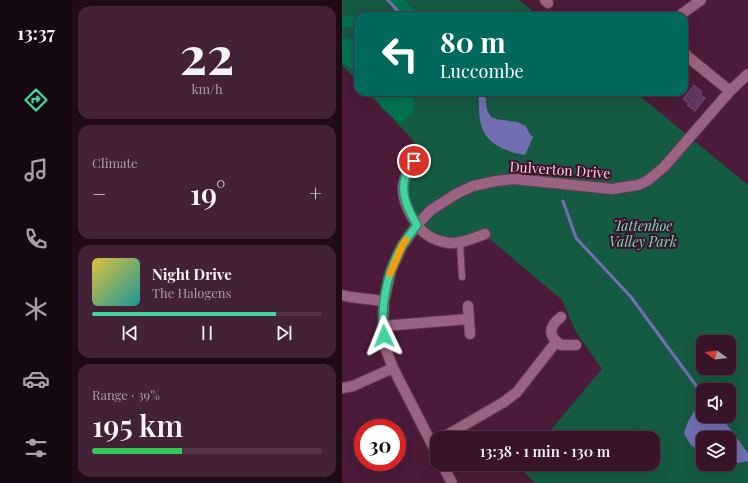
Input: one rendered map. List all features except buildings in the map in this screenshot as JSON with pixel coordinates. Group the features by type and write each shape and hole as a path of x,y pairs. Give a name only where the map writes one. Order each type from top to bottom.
{"street":[{"path":"684,12 701,0"},
{"path":"688,57 730,91"},
{"name":"Dulverton Drive","path":"430,435 393,368 385,347 382,326 384,301 391,270 402,246 417,225 431,210 456,194 473,186 496,180 514,178 612,189 638,185 646,181 664,167 730,91 748,74"},
{"path":"414,161 405,177 403,190 407,207 417,225 428,236 450,243 460,243 485,234"},
{"path":"342,295 384,301"},
{"path":"468,306 470,334"},
{"path":"560,317 554,322 551,330 552,337 560,345 576,345"},
{"path":"382,326 468,319"},
{"path":"454,431 504,402 517,392 556,342"},
{"path":"342,388 353,386 393,368"},
{"path":"446,471 452,483"}],"lane":[{"path":"460,243 462,277"}],"green space":[{"path":"342,0 519,0 534,12 354,12 354,78 342,65"},
{"path":"391,0 404,0 416,11 415,12 394,12"},
{"path":"354,16 354,28 342,26 342,18"},
{"path":"342,38 354,40 354,71 342,62"},
{"name":"Tattenhoe Valley Park","path":"371,96 640,96 748,185 748,483 535,483 523,471 660,471 660,431 550,431 602,369 576,332 562,300 485,235 460,243 428,236 403,190 414,161 413,140"},
{"path":"375,96 413,96 414,111 402,124 383,109"}],"shaded area":[{"path":"478,96 485,96 487,110 491,117 517,122 526,126 529,133 533,137 525,155 504,149 492,142 487,137 483,131 480,120"},
{"path":"696,410 696,423 724,423 730,431 696,431 696,448 691,445 684,434 688,421"},
{"path":"736,439 748,456 748,461 736,463"}],"waterway":[{"path":"388,0 398,12"},
{"path":"563,201 576,238 631,297 696,385"},
{"path":"724,423 748,456"}],"slow traffic":[{"path":"390,274 406,240"}],"route":[{"path":"384,336 382,326 384,301 391,270 402,246 417,225 407,207 403,190 405,177 414,161"}]}
